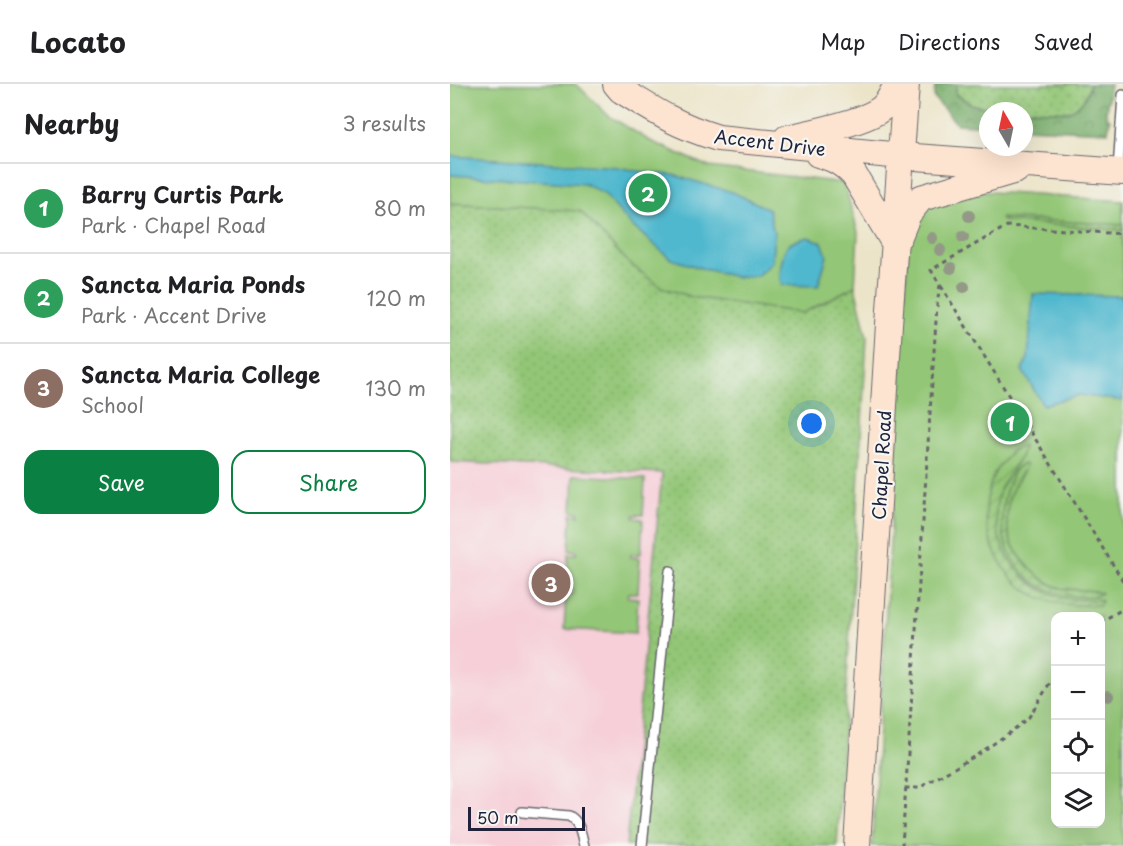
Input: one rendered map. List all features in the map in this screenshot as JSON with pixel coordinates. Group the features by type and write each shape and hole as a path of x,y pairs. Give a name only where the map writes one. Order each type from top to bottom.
{"main road":[{"name":"Accent Drive","path":"616,84 621,90 670,121 718,138 901,156 1120,172"},
{"path":"767,142 867,116 881,109 897,84"},
{"name":"Chapel Road","path":"857,846 906,84"},
{"path":"767,142 833,159 846,166 854,175 895,244"},
{"path":"895,244 908,214 921,198 1034,166"}],"lane":[{"path":"1120,172 1123,95"},
{"path":"642,846 670,571"},
{"path":"522,812 569,816 575,819 584,846"}],"path":[{"path":"1123,234 1007,226 931,270 1123,580"},
{"path":"902,846 940,285"},
{"path":"1105,620 1123,609"},
{"path":"906,788 919,788 977,755 1012,731 1029,717 1051,681"}],"shaded area":[{"path":"450,462 662,473 626,846 450,846"}],"green space":[{"path":"450,84 576,84 609,116 650,141 709,167 844,183 858,232 855,286 803,313 692,297 661,287 629,263 580,211 450,203"},
{"path":"935,84 956,84 956,95 979,106 979,125 957,124 934,98"},
{"path":"956,84 1090,84 1082,101 1068,112 1033,110 1033,102 979,102 979,106 956,94"},
{"path":"1090,84 1110,84 1106,112 1107,118 1110,119 1108,132 1033,128 1033,110 1068,112 1082,101"},
{"path":"650,141 709,167 829,299 855,286 867,337 837,846 626,845 662,473 450,462 450,175"},
{"path":"961,190 1123,201 1123,846 872,846 909,227 916,210"},
{"path":"1001,218 1123,225 1123,230 1004,221"},
{"path":"1023,446 1020,456 1000,490 996,507 1000,541 1007,556 1017,570 1044,591 1066,598 1102,600 1100,605 1068,604 1039,597 1015,581 996,554 986,521 989,489 995,472 1010,451"},
{"path":"1024,464 1026,466 1012,490 1008,507 1008,532 1015,549 1035,573 1052,585 1065,589 1101,593 1097,596 1072,596 1051,591 1033,581 1018,568 1008,551 1003,531 1003,509 1012,475 1018,467"},
{"path":"574,475 645,479 643,515 634,515 634,518 643,519 641,554 631,554 631,557 640,558 638,593 629,593 628,597 638,598 636,633 564,629 566,594 573,594 573,590 566,589 568,554 576,554 576,551 569,550 571,514 579,515 579,512 572,511"}],"water":[{"path":"450,156 617,167 673,175 732,192 769,209 774,233 772,262 757,276 736,277 671,259 631,225 604,194 585,184 450,175"},
{"path":"808,237 822,242 827,256 818,286 782,285 780,273 785,249 791,243"},
{"path":"1033,294 1123,296 1123,401 1079,395 1043,405 1022,370 1028,358"}],"place":[{"name":"Sancta Maria Ponds","path":"648,193"},
{"name":"Barry Curtis Park","path":"1010,422"},
{"name":"Sancta Maria College","path":"551,583"}]}
